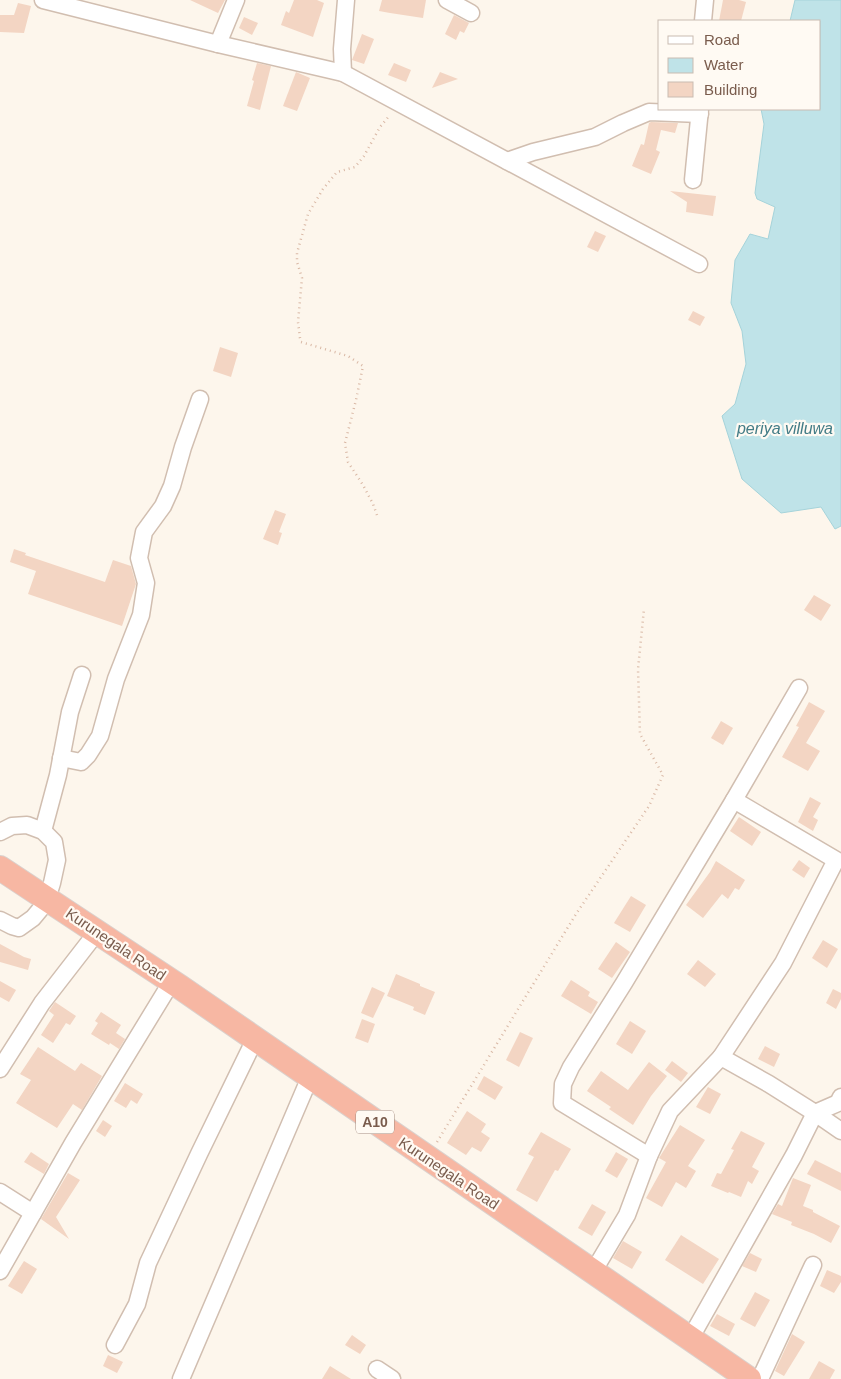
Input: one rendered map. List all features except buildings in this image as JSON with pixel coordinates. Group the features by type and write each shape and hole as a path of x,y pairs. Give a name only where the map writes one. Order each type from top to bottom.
{"highway":[{"name":"Kurunegala Road","path":"0,868 172,982 749,1379"}],"street":[{"path":"43,0 344,74 699,264"},
{"path":"218,44 236,0"},
{"path":"344,74 342,49 346,0"},
{"path":"447,0 471,13"},
{"path":"702,20 706,0"},
{"path":"507,161 532,152 595,137 649,112 700,111 693,180"},
{"path":"61,758 80,762 88,756 100,736 116,679 141,615 146,583 139,558 144,532 163,506 172,486 200,399"},
{"path":"43,831 70,712 82,675"},
{"path":"649,1156 562,1103 563,1084 571,1067 624,983 799,688"},
{"path":"593,1272 627,1215 649,1156 670,1111 721,1057 783,963 839,858 734,800"},
{"path":"0,832 12,826 27,825 43,831 54,842 57,860 48,899 33,918 19,928 0,920"},
{"path":"0,1069 42,1003 97,932"},
{"path":"0,1271 73,1142 172,982"},
{"path":"115,1346 136,1304 148,1263 255,1039"},
{"path":"721,1057 769,1084 841,1131"},
{"path":"182,1379 310,1077"},
{"path":"690,1339 794,1155 815,1113 838,1103 841,1097"},
{"path":"0,1192 33,1213"},
{"path":"760,1379 813,1265"},
{"path":"377,1369 392,1379"}],"path":[{"path":"377,515 363,484 348,462 346,443 363,366 348,356 302,342 298,322 302,278 297,262 297,253 308,214 323,189 338,172 355,167 364,156 380,127 391,114 410,110"},
{"path":"427,1158 576,914 649,806 664,775 640,734 638,669 644,609"}],"water":[{"name":"periya villuwa","path":"795,0 841,0 841,526 835,529 821,507 781,513 742,479 722,416 735,404 746,364 742,331 731,303 735,260 750,234 768,239 775,207 757,199 755,193 764,124 761,110 821,110 821,20 790,20"}]}
